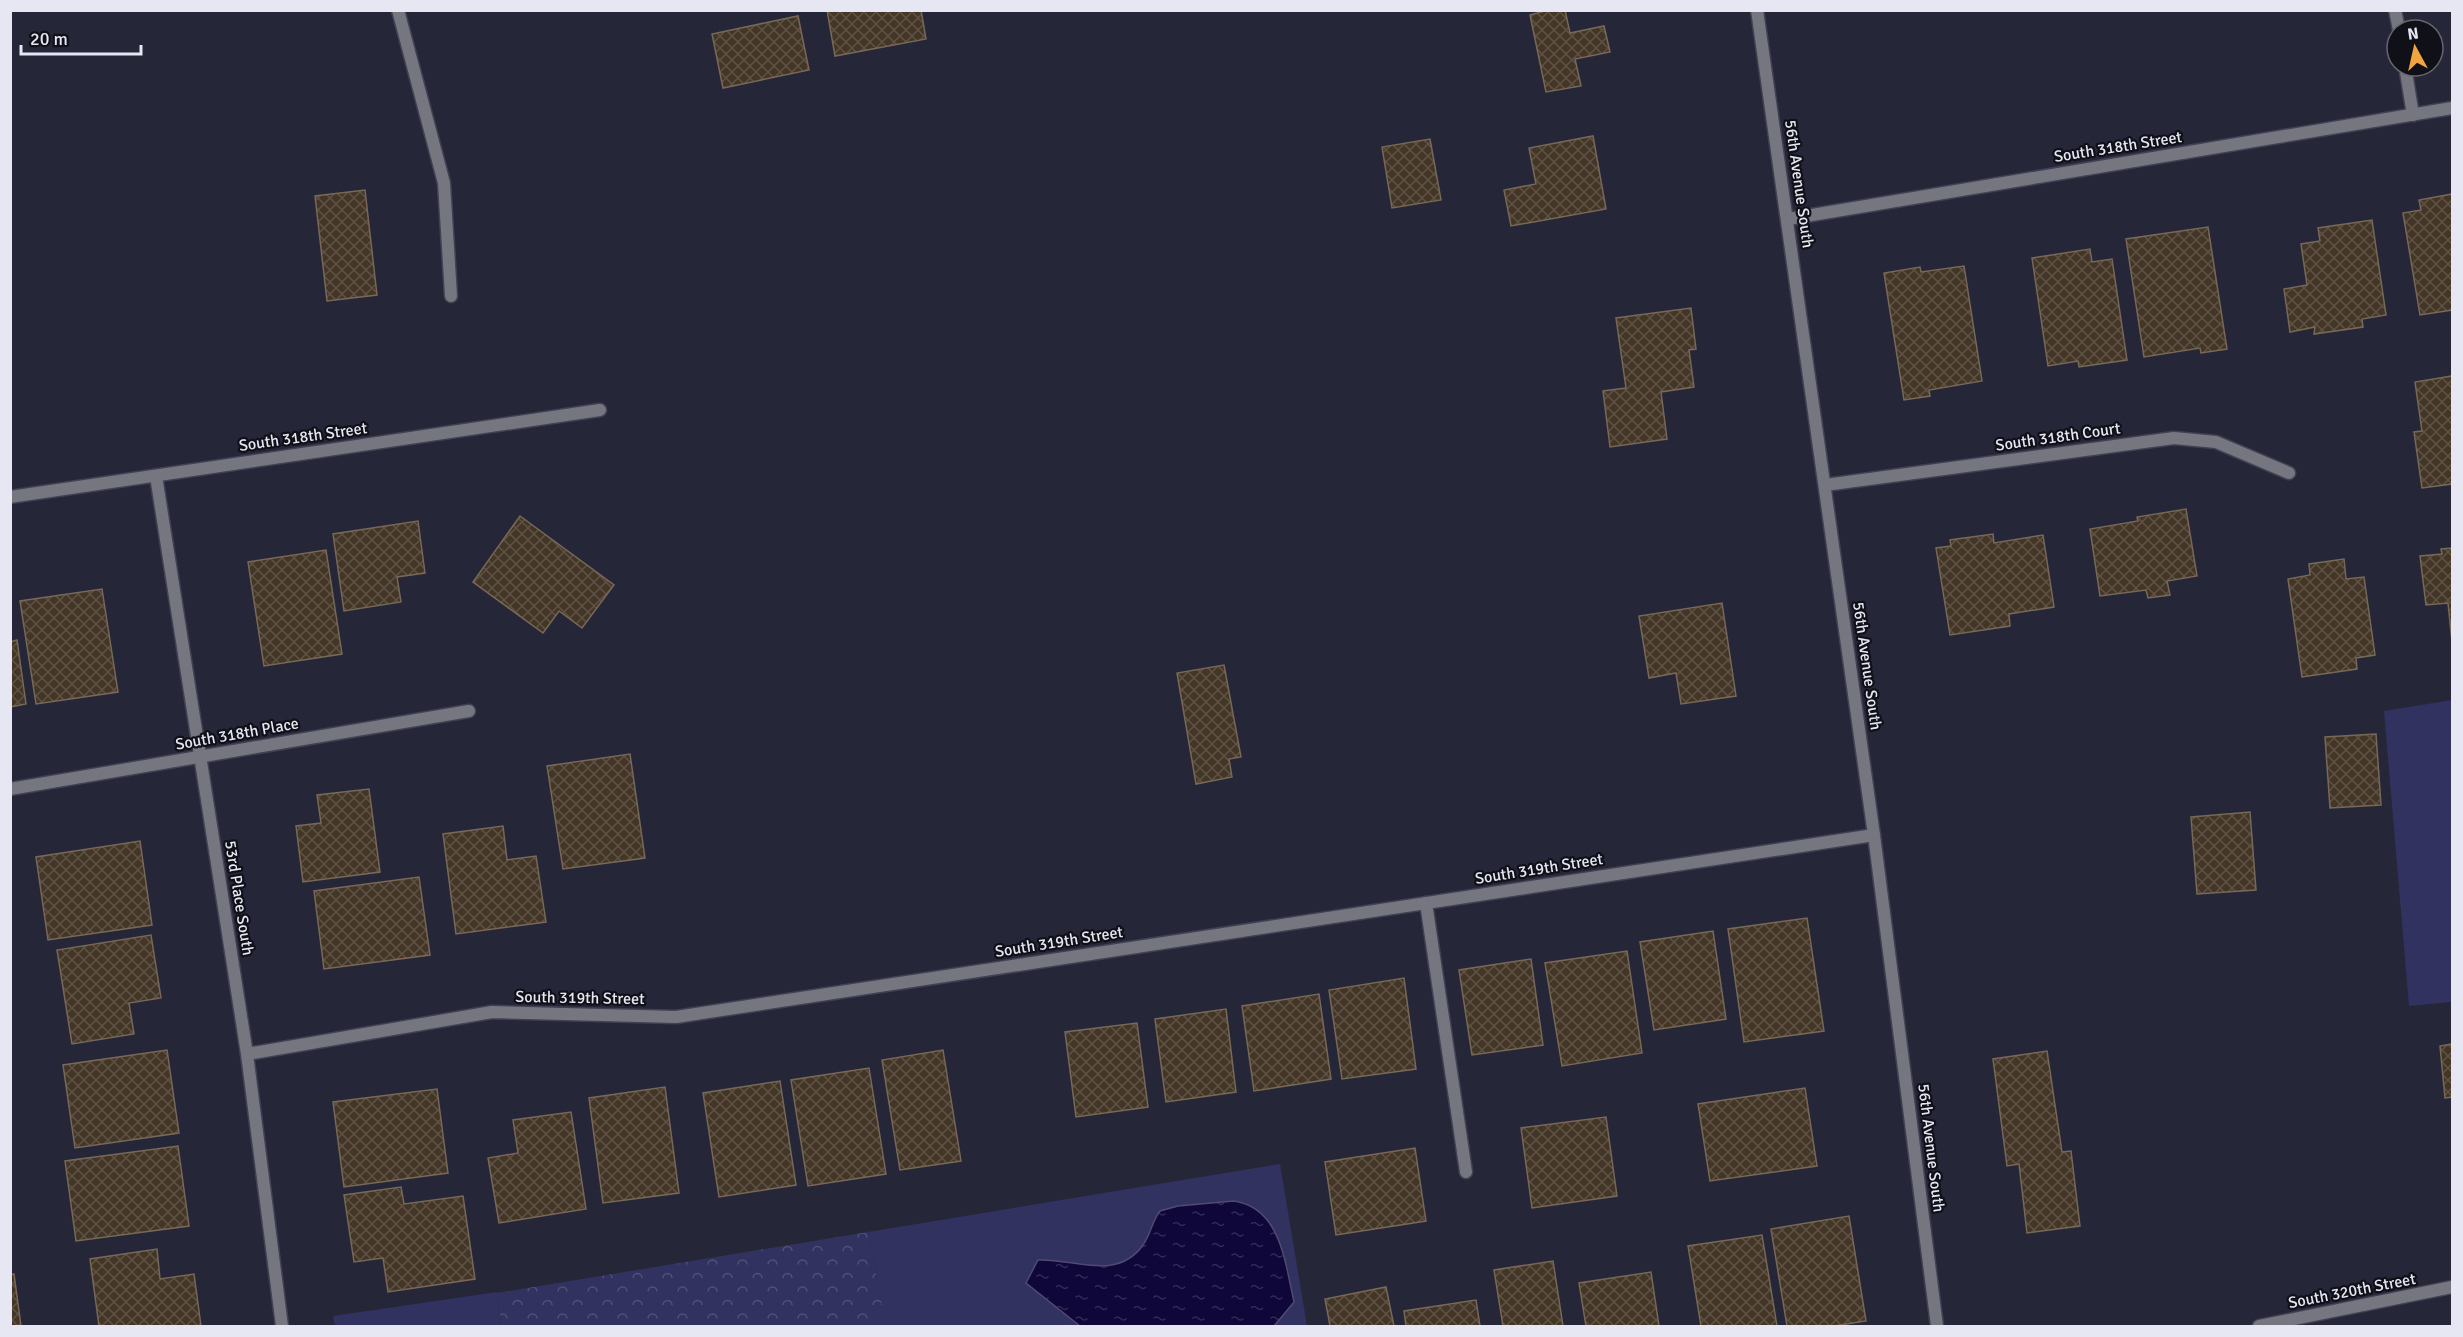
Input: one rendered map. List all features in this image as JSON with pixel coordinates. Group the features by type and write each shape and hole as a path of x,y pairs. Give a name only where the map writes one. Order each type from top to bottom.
{"street":[{"path":"398,10 444,183 451,296"},
{"name":"56th Avenue South","path":"1757,10 1874,836 1937,1326"},
{"path":"2407,78 2413,115"},
{"name":"South 318th Street","path":"1788,219 2452,108"},
{"name":"South 318th Street","path":"10,497 600,410"},
{"name":"South 318th Court","path":"1825,484 2174,438 2216,442 2289,473"},
{"name":"53rd Place South","path":"156,476 247,1054 282,1326"},
{"name":"South 318th Place","path":"10,789 469,711"},
{"name":"South 319th Street","path":"247,1054 492,1012 676,1017 1874,836"},
{"path":"1426,903 1466,1172"},
{"name":"South 320th Street","path":"2259,1326 2452,1287"}],"green space":[{"path":"2452,700 2452,1002 2409,1006 2384,711"},
{"path":"1280,1164 1307,1326 886,1326 868,1232"},
{"path":"868,1232 882,1304 924,1326 501,1326 497,1293"},
{"path":"497,1292 501,1326 335,1326 333,1316"}],"water":[{"path":"1234,1201 1250,1206 1262,1214 1271,1226 1283,1255 1294,1302 1274,1326 1080,1326 1026,1283 1038,1260 1094,1266 1121,1263 1143,1245 1160,1211 1178,1206"}],"building":[{"path":"827,10 921,10 926,39 835,56"},
{"path":"1548,10 1565,10 1570,33 1604,26 1610,52 1575,59 1581,86 1546,92 1530,15"},
{"path":"798,16 809,70 723,88 712,34"},
{"path":"1593,136 1606,209 1511,226 1504,190 1536,184 1529,148"},
{"path":"1430,139 1441,200 1392,208 1382,147"},
{"path":"365,190 377,295 327,301 315,196"},
{"path":"2452,194 2452,310 2420,315 2403,213 2421,210 2419,200"},
{"path":"2372,220 2386,315 2362,319 2363,327 2314,334 2315,327 2290,332 2284,289 2307,285 2301,244 2320,241 2318,228"},
{"path":"2208,227 2227,349 2201,353 2200,348 2144,357 2126,239"},
{"path":"2090,249 2092,262 2112,259 2127,360 2079,367 2078,361 2048,366 2032,258"},
{"path":"1964,266 1982,381 1929,390 1930,396 1904,400 1884,273 1920,267 1921,272"},
{"path":"1691,308 1696,349 1689,350 1694,387 1661,392 1667,439 1610,447 1603,391 1626,388 1616,318"},
{"path":"2452,376 2452,484 2422,488 2414,432 2422,431 2415,382"},
{"path":"2186,509 2197,576 2167,581 2170,595 2148,598 2146,590 2100,596 2090,529 2138,521 2137,517"},
{"path":"520,516 614,585 582,628 559,611 543,633 473,582"},
{"path":"418,521 425,573 397,577 401,602 344,611 333,534"},
{"path":"1993,534 1994,543 2043,535 2054,607 2009,614 2010,626 1950,635 1936,548 1951,546 1950,540"},
{"path":"2452,548 2452,642 2448,603 2426,605 2420,556 2442,554 2441,549"},
{"path":"326,550 342,654 264,666 248,562"},
{"path":"2344,559 2346,579 2364,577 2375,655 2356,658 2357,669 2302,677 2288,579 2310,575 2309,564"},
{"path":"102,589 118,692 36,704 20,601"},
{"path":"1722,603 1736,696 1681,704 1676,673 1649,678 1639,616"},
{"path":"17,640 26,704 10,707 10,642"},
{"path":"1224,665 1241,757 1229,759 1232,777 1196,784 1177,673"},
{"path":"2376,734 2381,805 2330,808 2325,737"},
{"path":"630,754 645,858 563,869 547,766"},
{"path":"369,789 380,872 303,882 296,826 321,823 317,795"},
{"path":"2250,812 2256,890 2197,894 2191,817"},
{"path":"503,826 507,860 536,856 546,922 456,934 443,834"},
{"path":"140,841 152,925 48,940 36,857"},
{"path":"419,877 430,955 324,969 314,891"},
{"path":"1807,918 1824,1031 1744,1042 1728,929"},
{"path":"1713,931 1726,1019 1654,1030 1640,942"},
{"path":"151,935 161,998 129,1003 134,1034 72,1044 57,950"},
{"path":"1627,951 1642,1053 1562,1066 1545,963"},
{"path":"1531,959 1543,1045 1472,1055 1459,970"},
{"path":"1404,978 1416,1069 1342,1079 1329,990"},
{"path":"1319,994 1331,1079 1254,1091 1242,1006"},
{"path":"1226,1009 1236,1092 1166,1102 1155,1019"},
{"path":"1137,1023 1148,1107 1076,1117 1065,1032"},
{"path":"2452,1044 2452,1097 2445,1098 2440,1046"},
{"path":"167,1050 179,1133 75,1148 63,1065"},
{"path":"943,1050 961,1161 900,1170 882,1060"},
{"path":"2047,1051 2062,1152 2071,1151 2080,1226 2027,1233 2019,1164 2007,1166 1993,1059"},
{"path":"869,1068 886,1174 808,1186 791,1080"},
{"path":"780,1081 796,1185 719,1197 703,1093"},
{"path":"665,1087 679,1193 603,1203 589,1098"},
{"path":"1805,1088 1817,1166 1710,1181 1698,1104"},
{"path":"437,1089 448,1173 344,1187 333,1102"},
{"path":"571,1112 586,1209 499,1223 488,1158 518,1153 513,1120"},
{"path":"1606,1117 1617,1196 1532,1208 1521,1128"},
{"path":"178,1146 189,1226 76,1241 65,1161"},
{"path":"1415,1148 1426,1221 1336,1235 1325,1162"},
{"path":"401,1187 404,1204 463,1196 475,1279 388,1292 383,1258 354,1262 344,1195"},
{"path":"1849,1216 1866,1321 1834,1326 1787,1326 1771,1229"},
{"path":"1762,1235 1777,1326 1701,1326 1688,1246"},
{"path":"157,1249 160,1279 194,1274 201,1326 99,1326 90,1259"},
{"path":"1553,1261 1563,1326 1503,1326 1494,1270"},
{"path":"1651,1272 1659,1326 1586,1326 1579,1283"},
{"path":"14,1274 21,1326 10,1326 10,1275"},
{"path":"1386,1287 1394,1326 1330,1326 1325,1299"},
{"path":"1476,1300 1480,1326 1406,1326 1404,1311"}]}
